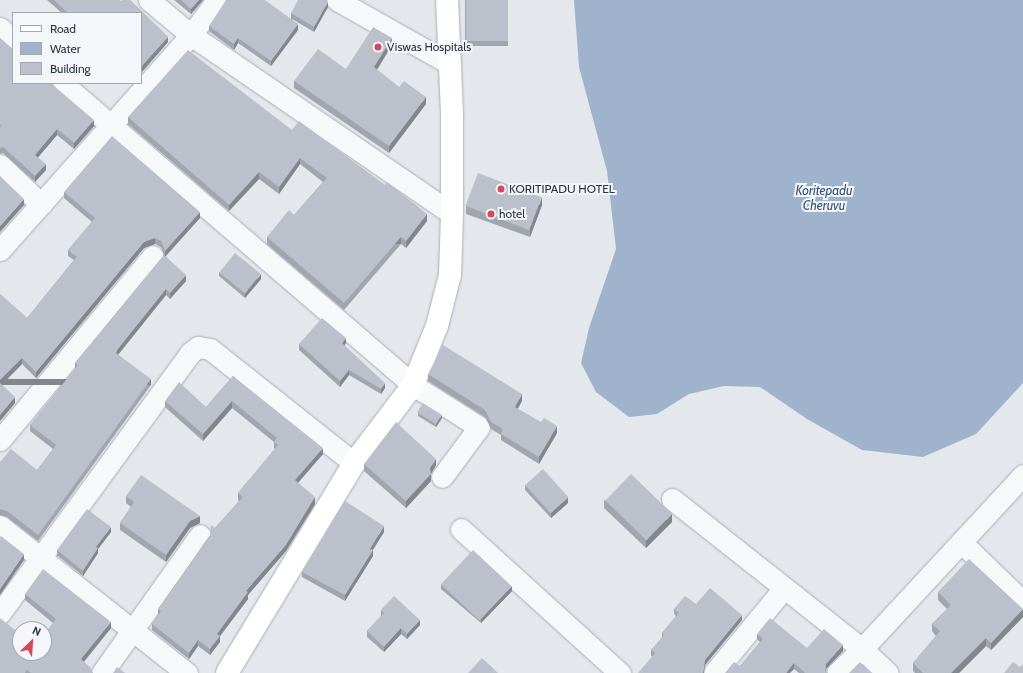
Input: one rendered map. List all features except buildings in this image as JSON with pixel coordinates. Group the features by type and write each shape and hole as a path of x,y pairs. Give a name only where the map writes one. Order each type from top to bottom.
{"street":[{"path":"149,0 191,36 452,214"},
{"path":"0,250 191,36 217,0"},
{"path":"337,0 450,64"},
{"path":"227,673 354,463 413,385 437,326 450,275 452,214 450,64 447,0"},
{"path":"0,28 12,39"},
{"path":"63,84 110,126 413,385 479,427 442,477"},
{"path":"0,165 41,204"},
{"path":"0,440 153,256"},
{"path":"0,613 39,557 185,359 198,347 210,349 354,463"},
{"path":"837,673 862,649 1023,475"},
{"path":"672,499 862,649 888,673"},
{"path":"0,526 188,673"},
{"path":"460,529 620,673"},
{"path":"102,673 134,631 200,534"},
{"path":"961,542 1023,602"},
{"path":"714,673 784,588"}],"water":[{"name":"Koritepadu Cheruvu","path":"574,0 1023,0 1023,383 976,434 923,457 862,450 807,419 760,387 724,386 689,394 657,414 629,417 596,392 581,363 589,328 616,249 607,171 579,67"}],"place":[{"name":"Viswas Hospitals","path":"378,47"},
{"name":"KORITIPADU HOTEL","path":"501,189"},
{"name":"hotel","path":"491,214"}]}
